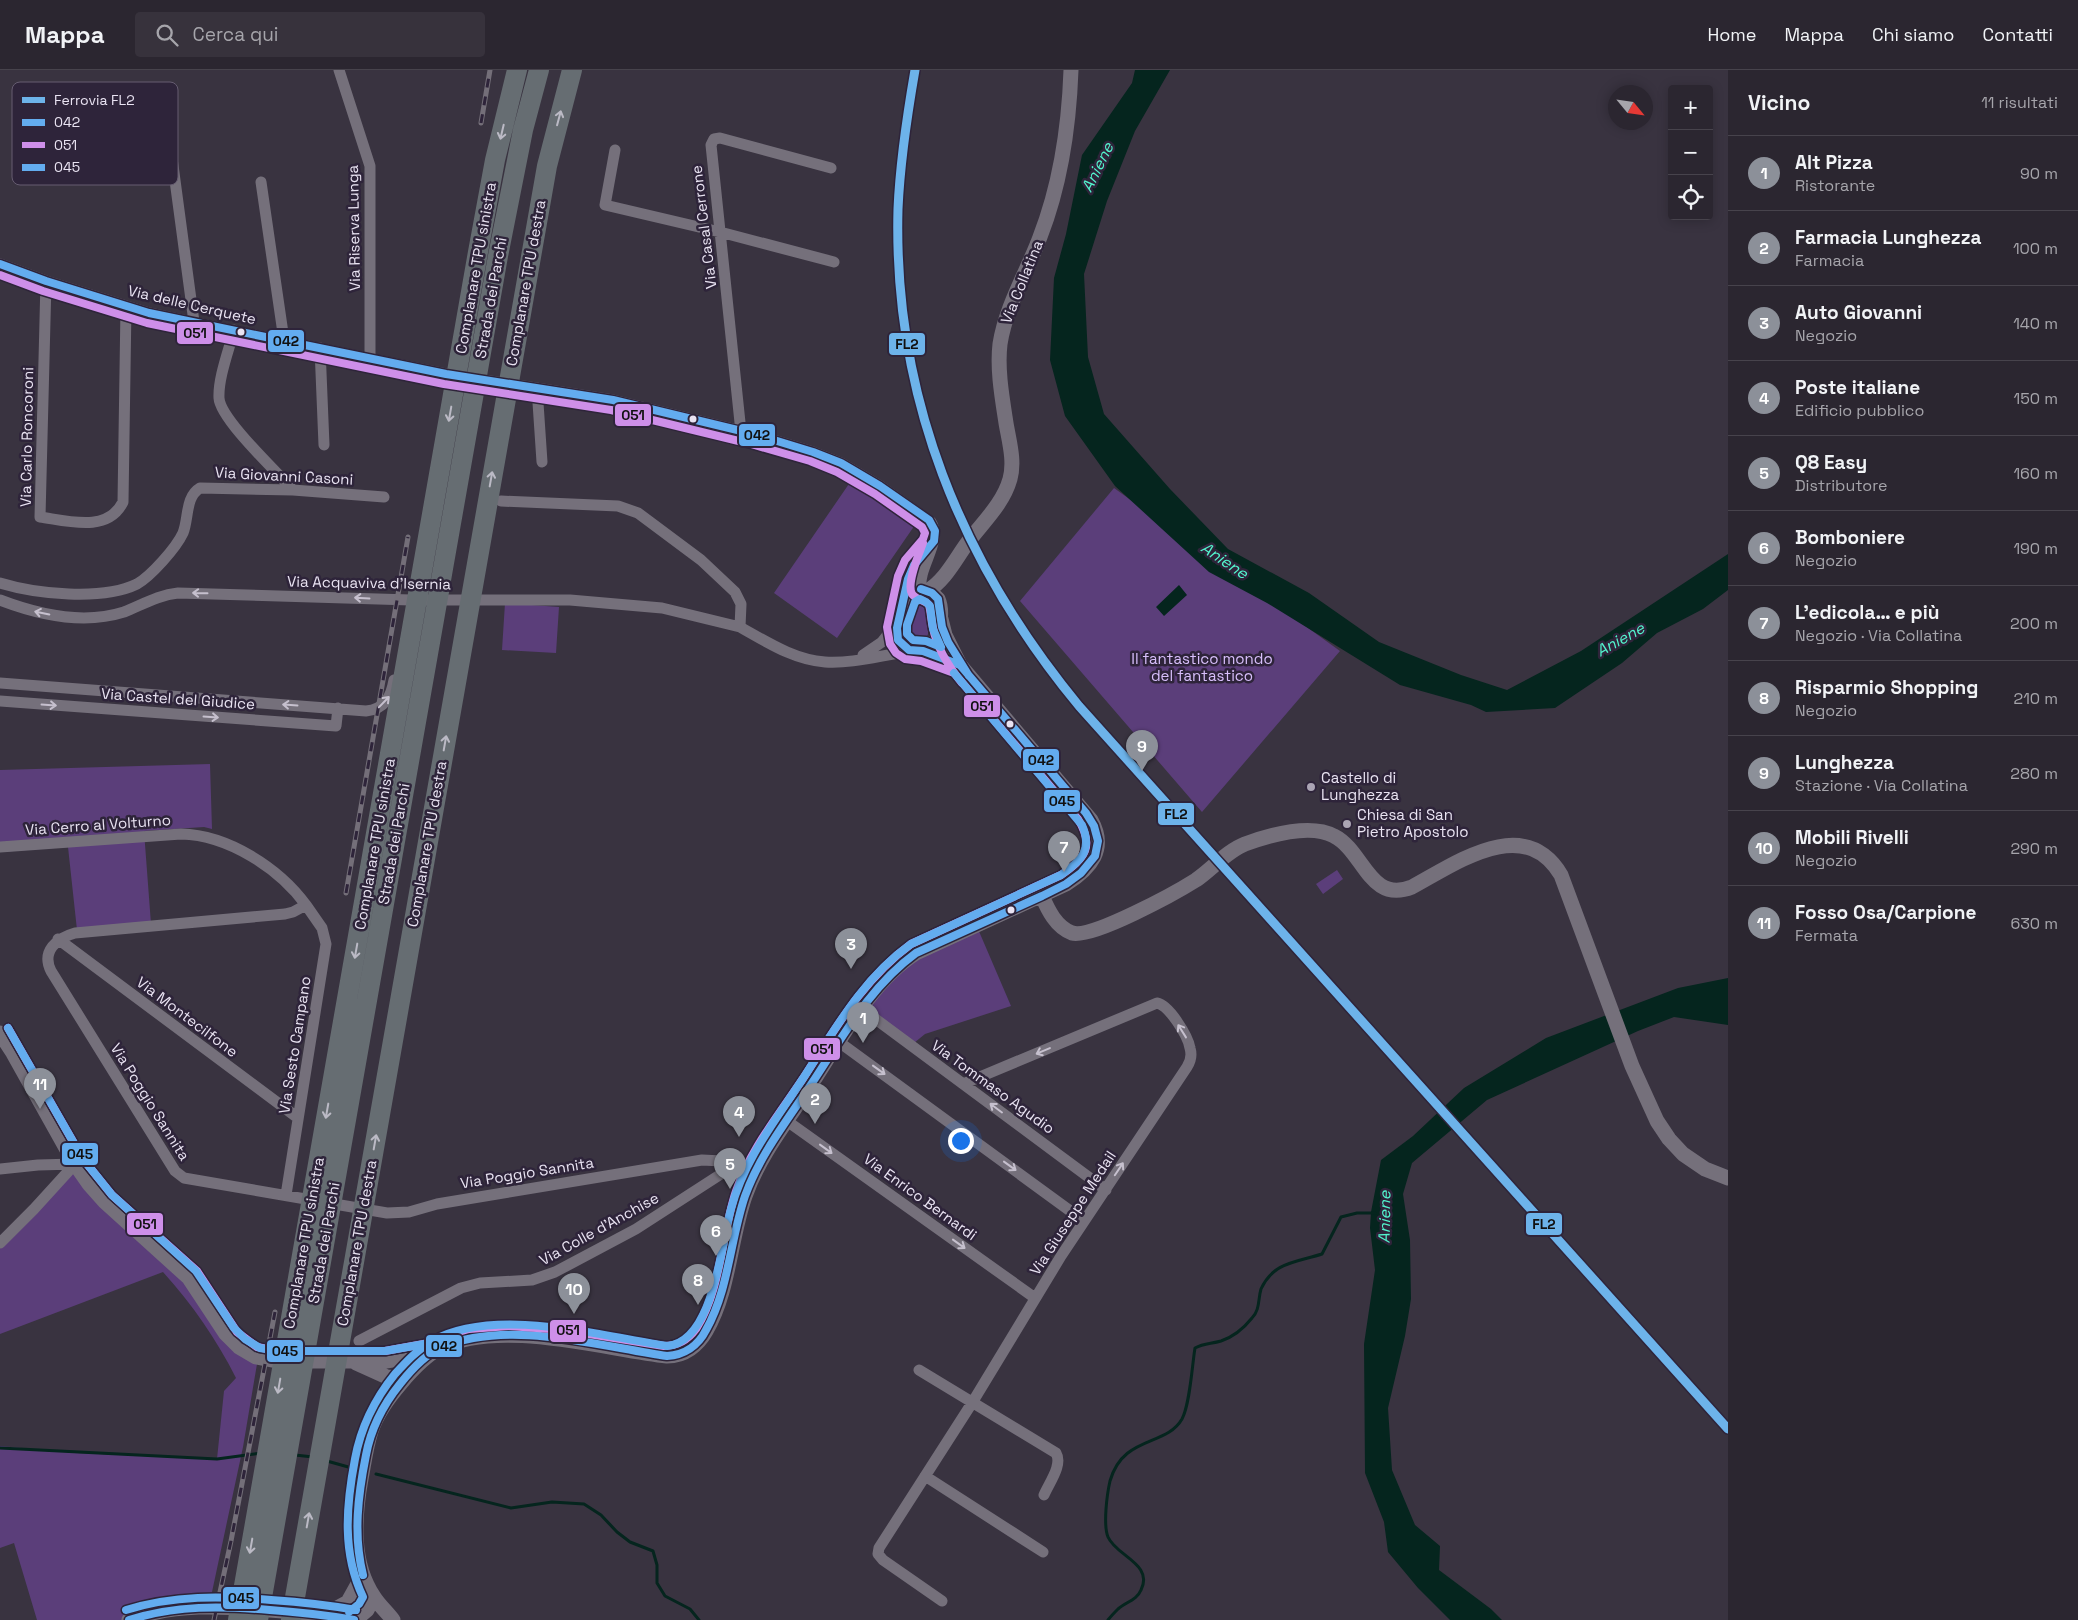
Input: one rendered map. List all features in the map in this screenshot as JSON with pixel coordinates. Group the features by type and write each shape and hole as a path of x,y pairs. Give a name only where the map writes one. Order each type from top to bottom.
{"highway":[{"name":"Complanare TPU sinistra","path":"238,1620 297,1286 402,838 428,538 496,160 517,70"},
{"name":"Strada dei Parchi","path":"530,165 538,70"},
{"name":"Strada dei Parchi","path":"258,1620 322,1291 402,838 463,542 530,165 551,70"},
{"path":"530,165 572,70"},
{"name":"Complanare TPU destra","path":"291,1620 348,1293 402,838"},
{"name":"Strada dei Parchi","path":"271,1620 322,1291"}],"street":[{"name":"Via Riserva Lunga","path":"339,70 370,166 370,360"},
{"name":"Via Collatina","path":"924,590 934,586 950,568 991,512 1005,491 1012,469 1002,394 1001,339 1012,303 1041,236 1056,185 1068,126 1071,70"},
{"name":"Via Casal Cerrone","path":"741,432 710,150 712,141 716,138 831,168"},
{"path":"616,150 605,205 720,232 834,262"},
{"path":"261,182 284,340"},
{"path":"176,185 194,322"},
{"name":"Via delle Cerquete","path":"0,264 46,282 149,313 284,340 370,360 613,400 813,452 853,470 929,520 935,530 934,540"},
{"name":"Via Carlo Roncoroni","path":"46,282 40,517 82,523 100,521 113,516 123,502 126,306"},
{"path":"234,330 220,388 220,402 234,425 293,490"},
{"path":"320,348 324,444"},
{"path":"537,388 542,462"},
{"name":"Via Giovanni Casoni","path":"0,583 28,589 76,595 92,594 129,586 143,580 177,542 185,526 192,496 197,489 205,487 293,490 384,497"},
{"path":"501,501 618,506 638,513 701,560 735,592 741,604 740,627 790,654 808,660 834,662 919,651 935,642 939,632 940,602 936,597 924,590 908,594 903,603 897,623 897,635 901,644 909,650 919,651 960,665"},
{"path":"924,590 923,569 934,540"},
{"path":"903,603 904,589 910,572 934,540"},
{"name":"Via Collatina","path":"940,602 950,568"},
{"name":"Via Acquaviva d'Isernia","path":"0,600 48,615 88,618 121,612 160,596 178,593 411,600 570,600 662,608 740,627"},
{"name":"Via Castel del Giudice","path":"0,683 374,710 388,700 392,691 411,600"},
{"path":"0,1033 13,1052 75,1164 105,1202 189,1278 226,1334 239,1347 253,1356 268,1360 354,1362 381,1367 432,1353 462,1341 509,1336 562,1340 668,1356 676,1356 687,1352 699,1341 712,1321 722,1290 741,1208 756,1170 839,1042 889,975 916,953 1042,896 1070,881 1089,865 1097,848 1098,837 1096,830 1086,813 960,665 940,618"},
{"path":"858,659 882,642 897,623"},
{"name":"Via Castel del Giudice","path":"0,701 336,726 338,708"},
{"path":"1042,896 1048,910 1058,923 1072,933 1085,934 1149,906 1199,878 1241,846 1297,831 1321,831 1334,836 1342,841 1377,884 1388,890 1395,891 1412,887 1474,853 1488,848 1508,845 1533,850 1551,862 1560,875 1608,998 1632,1066 1657,1121 1673,1145 1699,1166 1728,1178"},
{"name":"Via Cerro al Volturno","path":"0,847 181,834 198,835 219,840 245,853 288,883 306,905"},
{"path":"58,940 80,932 284,914 296,911 306,905"},
{"name":"Via Sesto Campano","path":"286,1195 326,944 322,928 306,905"},
{"name":"Via Montecilfone","path":"58,940 298,1118"},
{"name":"Via Poggio Sannita","path":"58,940 48,952 50,969 178,1174 188,1179 401,1214 437,1204 697,1161 717,1160 756,1170"},
{"name":"Via Giuseppe Medail","path":"942,1601 883,1560 878,1552 972,1403 1035,1298 1190,1061 1191,1053 1189,1043 1165,1006 1154,1004 963,1084"},
{"name":"Via Tommaso Agudio","path":"862,1009 1106,1190"},
{"path":"839,1042 1084,1221"},
{"name":"Via Enrico Bernardi","path":"787,1121 1035,1298"},
{"path":"0,1169 75,1164"},
{"path":"0,1243 75,1164"},
{"name":"Via Colle d'Anchise","path":"359,1340 457,1290 480,1284 532,1280 569,1266 650,1221 735,1165"},
{"path":"393,1620 374,1597 364,1576 357,1541 357,1504 368,1442 375,1421 384,1404 404,1379 432,1353"},
{"path":"381,1367 387,1376 404,1379"},
{"path":"381,1367 384,1404"},
{"path":"919,1370 1056,1453 1058,1464 1044,1494"},
{"path":"925,1476 1043,1552"},
{"path":"343,1618 348,1602 364,1576"},
{"path":"348,1602 374,1597"},
{"path":"129,1620 159,1611 186,1606 232,1607 343,1618 367,1610 374,1597"}],"green space":[{"path":"853,478 917,522 837,638 774,593"},
{"name":"Il fantastico mondo del fantastico","path":"1114,488 1340,651 1202,812 1020,601"},
{"path":"918,598 924,599 928,603 928,634 925,641 916,644 907,639 905,623 911,606"},
{"path":"505,603 559,607 556,653 502,650"},
{"path":"210,764 212,829 204,827 144,831 151,924 77,930 68,847 0,852 0,770"},
{"path":"1337,870 1343,879 1323,894 1316,884"},
{"path":"978,929 1011,1006 925,1034 914,1043 867,1009 915,957"},
{"path":"75,1164 166,1257 224,1331 258,1358 243,1447 209,1606 150,1620 37,1620 14,1543 0,1548 0,1446 75,1453 217,1459 224,1391 236,1378 221,1350 203,1323 163,1272 0,1334 0,1240"}],"water":[{"name":"Aniene","path":"1135,70 1170,70 1135,131 1107,201 1084,274 1088,357 1104,414 1170,489 1228,549 1309,593 1379,642 1461,675 1507,690 1581,651 1728,554 1728,590 1703,609 1657,633 1622,663 1555,708 1486,712 1471,705 1400,685 1267,603 1209,572 1115,486 1065,416 1050,360 1054,278 1066,234 1082,155 1132,83"},
{"path":"1179,585 1187,595 1164,616 1156,607"},
{"name":"Aniene","path":"1728,978 1728,1025 1674,1017 1638,1031 1487,1100 1412,1163 1403,1194 1410,1240 1411,1299 1405,1336 1388,1408 1392,1470 1415,1525 1440,1546 1439,1570 1491,1609 1502,1620 1450,1620 1418,1588 1388,1552 1384,1522 1365,1473 1364,1344 1375,1270 1370,1228 1371,1212 1381,1160 1413,1136 1464,1088 1546,1038 1678,988"}],"waterway":[{"name":"Aniene","path":"1108,1620 1118,1609 1137,1596 1144,1581 1138,1567 1118,1550 1108,1537 1106,1517 1108,1494 1110,1481 1116,1466 1124,1456 1145,1443 1166,1434 1175,1428 1182,1419 1189,1395 1195,1348 1225,1339 1242,1329 1255,1315 1261,1289 1272,1273 1287,1264 1322,1254 1341,1217 1357,1213 1375,1213"},
{"path":"0,1448 217,1459 261,1453"},
{"path":"295,1455 313,1457"},
{"path":"327,1461 359,1470"},
{"path":"376,1474 511,1508 552,1502 584,1504 601,1515 617,1532 630,1542 653,1551 657,1565 657,1583 665,1596 690,1609 699,1620"}],"railway":[{"path":"481,123 490,70"},
{"path":"346,893 408,537"},
{"path":"214,1620 275,1312"}],"rail line":[{"name":"FL2","path":"915,70 904,139 898,209 900,278 908,345 922,411 942,474 969,535 1000,594 1037,651 1079,706 1728,1429"}],"transit line":[{"name":"042","path":"0,264 46,281 149,313 446,374 613,400 754,434 813,452 841,463 880,486 929,520 935,531 934,541 914,565 908,579 897,628 898,640 909,650 923,651 960,665 1086,813 1094,826 1098,841 1095,856 1081,873 1066,884 1042,896 916,953 899,967 869,998 765,1154 745,1196 720,1298 714,1314 703,1336 690,1349 679,1354 667,1356 554,1337 496,1335 468,1339 442,1347 430,1354 414,1368 383,1409 374,1426 368,1445 361,1485 357,1530 363,1575"},
{"name":"051","path":"0,275 43,291 147,323 444,384 611,410 751,444 810,461 837,472 875,494 922,527 925,533 923,539 905,560 898,576 887,627 890,644 896,653 905,659 921,661 954,673 1078,819 1086,837 1085,851 1076,863 1061,875 911,944 894,958 863,990 765,1134 749,1161 731,1208 716,1279 705,1313 690,1336 678,1344 669,1346 564,1330 509,1326 469,1329 444,1336 429,1343 385,1351 278,1351 257,1347 237,1332 197,1271 112,1195 83,1159 8,1028"},
{"name":"051","path":"923,543 914,568 911,583 912,594 929,605 937,643 948,664 962,683"},
{"name":"042","path":"921,589 932,593 938,599 942,627 948,642 969,676"},
{"name":"045","path":"920,599 930,606 933,629 941,647 926,641 913,640 907,634 907,625 915,602 920,599"},
{"name":"045","path":"349,1612 359,1604 363,1597 352,1563 348,1529 352,1477 358,1447 369,1414 387,1384 403,1365 432,1341 457,1331 486,1326 548,1327 667,1346 683,1340 695,1328 705,1310 713,1289 731,1209 752,1157 863,989 911,944 1061,875 1074,865 1083,854 1086,841 1082,825 954,673"},
{"name":"045","path":"8,1028 83,1159 112,1195 196,1271 234,1328 245,1339 260,1348 278,1351 385,1351 430,1343"},
{"name":"045","path":"126,1610 180,1599 216,1597 293,1602 356,1610"},
{"name":"042","path":"129,1620 181,1609 216,1607 291,1612 354,1620"}],"place":[{"name":"Lunghezza","path":"1142,771"},
{"name":"Castello di Lunghezza","path":"1311,787"},
{"name":"Chiesa di San Pietro Apostolo","path":"1347,824"},
{"name":"L'edicola… e più","path":"1064,872"},
{"name":"Auto Giovanni","path":"851,969"},
{"name":"Alt Pizza","path":"863,1043"},
{"name":"Fosso Osa/Carpione","path":"40,1109"},
{"name":"Farmacia Lunghezza","path":"815,1124"},
{"name":"Poste italiane","path":"739,1137"},
{"name":"Q8 Easy","path":"730,1189"},
{"name":"Bomboniere","path":"716,1256"},
{"name":"Risparmio Shopping","path":"698,1305"},
{"name":"Mobili Rivelli","path":"574,1314"}]}
